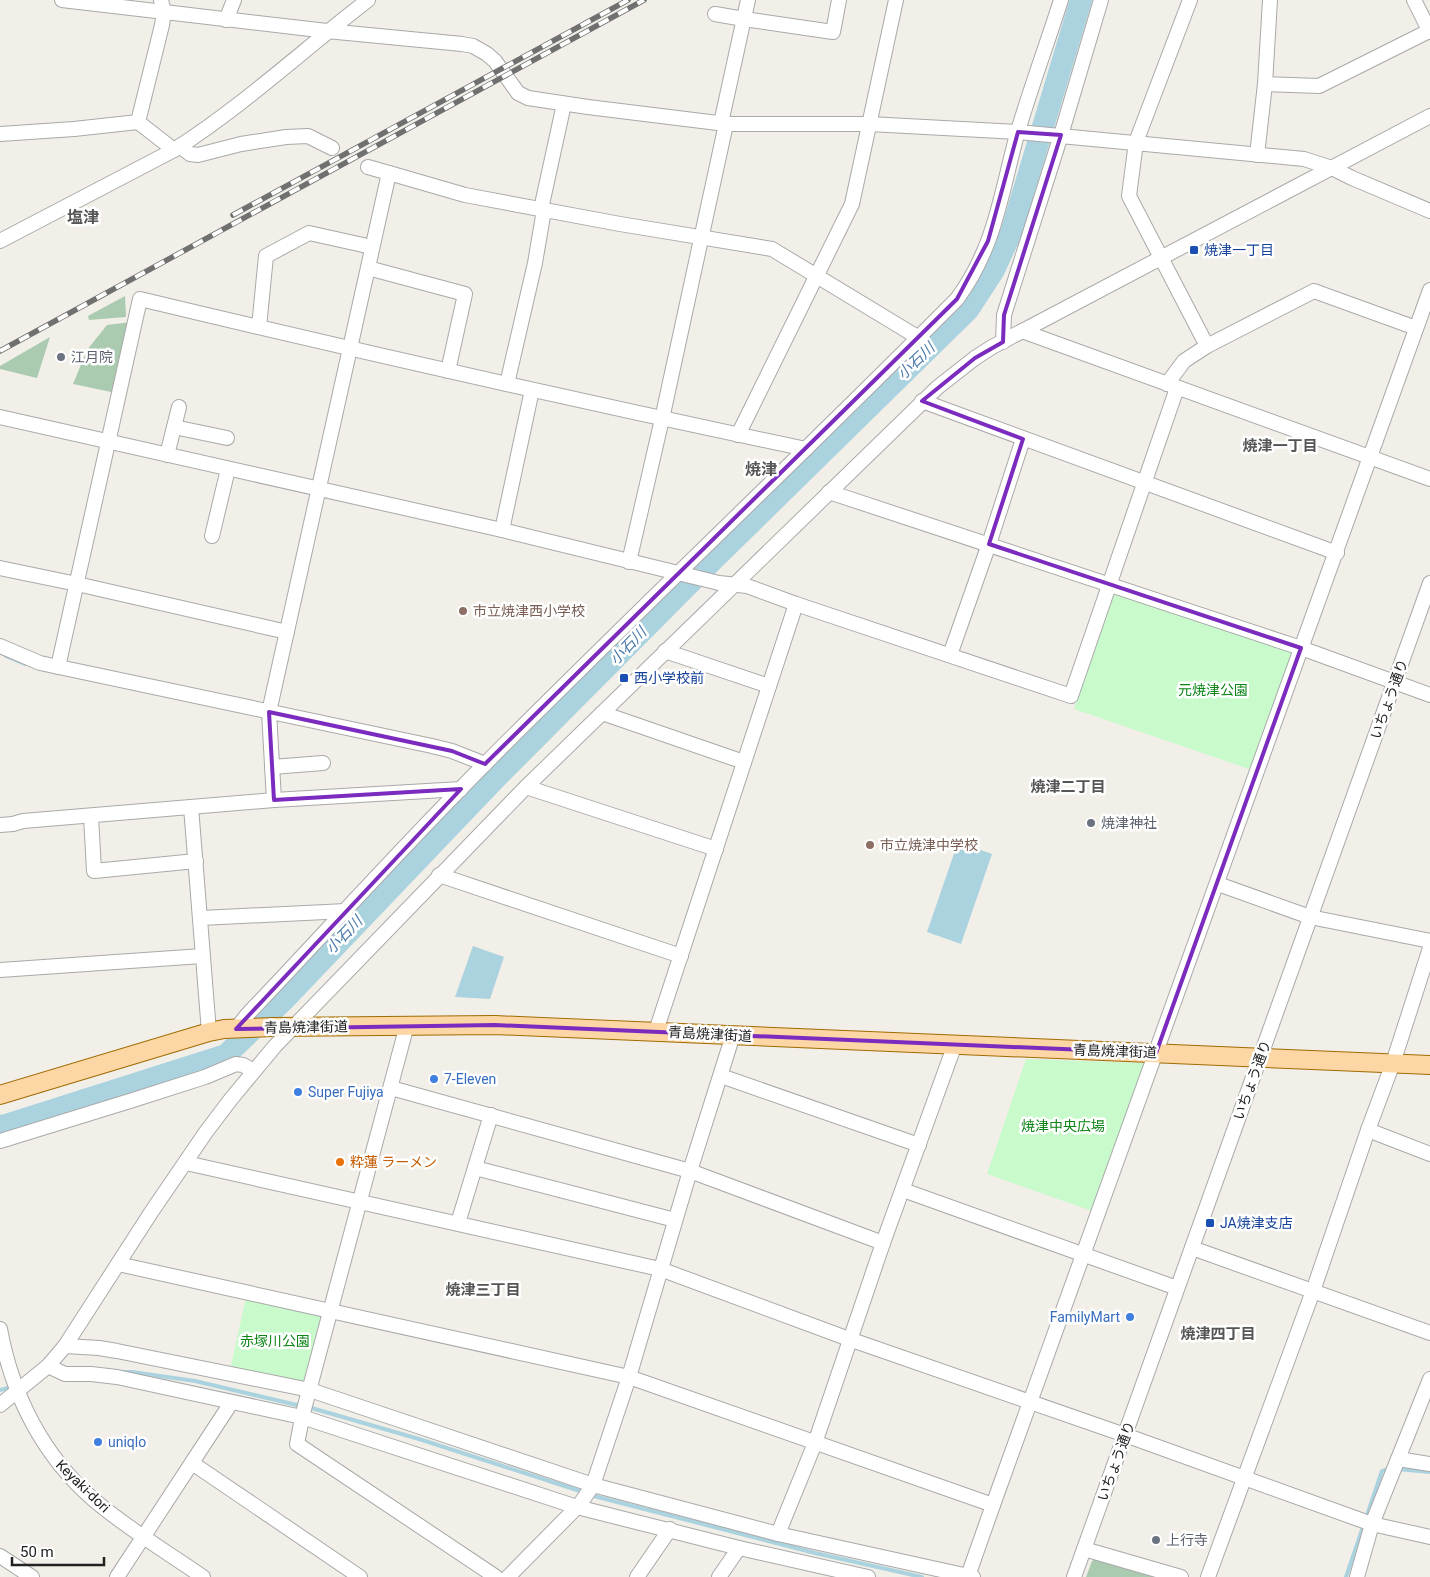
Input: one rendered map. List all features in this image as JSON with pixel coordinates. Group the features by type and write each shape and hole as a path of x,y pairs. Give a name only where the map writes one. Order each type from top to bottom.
{"main road":[{"name":"青島焼津街道","path":"0,1095 209,1032 273,1027 495,1025 1430,1065"}],"street":[{"path":"62,0 162,6 226,20 473,46 495,61 518,93 528,98 564,104 724,123 869,124 1021,132 1304,159 1332,168 1430,210"},
{"path":"226,20 234,0"},
{"path":"0,241 177,148 244,100 368,0"},
{"path":"629,562 701,236 748,0"},
{"path":"715,14 833,32 839,0"},
{"path":"738,435 852,204 896,0"},
{"path":"236,1029 247,1015 482,767 957,299 976,270 1000,210 1021,132 1061,0"},
{"path":"1003,342 1004,315 1101,0"},
{"path":"1190,0 1136,142 1129,196 1207,346"},
{"path":"1257,155 1265,84 1270,0"},
{"path":"1265,84 1318,86 1430,31 1414,0"},
{"path":"138,122 162,25 162,6"},
{"path":"506,384 535,263 542,209 564,104"},
{"path":"0,1405 48,1366 65,1346 221,1112 254,1071 294,1027 526,787 922,401 954,373 1003,342 1430,116"},
{"path":"0,134 138,122 177,148 190,154 198,155 241,144 286,137 308,136 332,148"},
{"path":"368,166 465,195 620,224 772,249 918,338"},
{"path":"274,800 269,716 389,172"},
{"path":"259,327 266,256 309,233 372,248"},
{"path":"368,268 465,294 448,371"},
{"path":"65,1346 117,1351 309,1394 592,1488 778,1534 970,1576 1030,1402 1218,884 1430,290"},
{"path":"0,417 502,530 712,582 747,586 1071,696 1145,484 1172,386 1184,361 1207,346 1314,291 1416,328"},
{"path":"58,667 110,441 140,299 532,390 806,449"},
{"path":"1022,332 1430,479"},
{"path":"502,530 532,390"},
{"path":"922,401 1336,553"},
{"path":"168,455 180,407"},
{"path":"174,427 227,438"},
{"path":"950,655 989,544 1023,438"},
{"path":"212,536 228,469"},
{"path":"829,492 1301,648 1430,695"},
{"path":"0,568 287,632"},
{"name":"いちょう通り","path":"1074,1577 1430,583"},
{"path":"656,1031 796,604"},
{"path":"0,646 40,663 269,716 445,750 482,767"},
{"path":"665,651 769,686"},
{"path":"602,713 744,762"},
{"path":"272,767 322,763"},
{"path":"526,787 716,849"},
{"path":"0,825 23,821 274,800 461,789"},
{"path":"191,808 209,1032"},
{"path":"91,816 94,871 196,861"},
{"path":"439,875 681,956"},
{"path":"1218,884 1310,917 1430,941"},
{"path":"201,918 346,911"},
{"path":"1208,1577 1313,1291 1393,1063 1430,948"},
{"path":"0,970 202,956"},
{"path":"407,1025 303,1415 297,1444 496,1577"},
{"path":"508,1577 579,1506 592,1488 629,1377 660,1269 733,1035"},
{"path":"778,1534 815,1443 883,1243 955,1044"},
{"path":"0,1141 205,1077 236,1064 243,1065 254,1071"},
{"path":"720,1076 918,1145"},
{"path":"391,1088 690,1171 883,1243"},
{"path":"458,1223 491,1115"},
{"path":"1368,1130 1430,1154"},
{"path":"186,1164 660,1269 1372,1524 1430,1537"},
{"path":"475,1168 675,1220"},
{"path":"903,1190 1177,1288"},
{"path":"1192,1248 1430,1333"},
{"path":"118,1264 629,1377 993,1506"},
{"name":"Keyaki-dori","path":"0,1329 4,1349 18,1392 36,1431 52,1456 71,1478 112,1514 204,1577"},
{"path":"48,1366 66,1374 116,1377 231,1403 303,1415 579,1506 670,1529 818,1571 868,1577"},
{"path":"1357,1577 1372,1524 1430,1379"},
{"path":"117,1577 231,1403"},
{"path":"1398,1459 1430,1464"},
{"path":"192,1464 360,1577"},
{"path":"636,1577 670,1529"},
{"path":"719,1577 738,1548"},
{"path":"1084,1549 1182,1577"},
{"path":"0,1556 32,1577"}],"highlighted area":[{"path":"1018,132 1061,135 1004,315 1003,342 975,358 922,401 1023,439 989,544 1301,648 1156,1053 495,1025 236,1029 461,789 274,800 269,712 452,751 485,764 957,299 988,241"}],"green space":[{"path":"125,296 126,317 89,320 88,316"},
{"path":"131,322 116,393 73,384 87,350 107,325"},
{"path":"50,337 37,378 0,369 0,366"},
{"name":"元焼津公園","path":"1113,591 1294,650 1252,770 1074,709"},
{"name":"焼津中央広場","path":"1026,1059 1144,1063 1092,1211 987,1174"},
{"name":"赤塚川公園","path":"246,1297 321,1313 324,1317 307,1382 301,1384 230,1370"},
{"path":"1096,1559 1160,1577 1086,1577 1092,1561"}],"water":[{"path":"958,842 992,854 961,944 927,932"},
{"path":"473,946 504,957 490,999 455,997"}],"waterway":[{"name":"小石川","path":"0,1126 226,1055 284,1000 497,777 712,561 968,310 994,270 1011,233 1081,0"},
{"path":"6,656 25,664"},
{"path":"484,771 497,777"},
{"path":"122,1372 195,1381 301,1406"},
{"path":"0,1390 12,1387"},
{"path":"308,1407 419,1439 583,1492"},
{"path":"1346,1577 1382,1471 1390,1468"},
{"path":"1397,1469 1430,1472"},
{"path":"590,1495 815,1553 922,1577"}],"railway":[{"path":"233,215 628,0"},
{"path":"0,351 644,0"}],"place":[{"name":"焼津一丁目","path":"1194,250"},
{"name":"江月院","path":"61,357"},
{"name":"市立焼津西小学校","path":"463,611"},
{"name":"西小学校前","path":"624,678"},
{"name":"焼津神社","path":"1091,823"},
{"name":"市立焼津中学校","path":"870,845"},
{"name":"7-Eleven","path":"434,1079"},
{"name":"Super Fujiya","path":"298,1092"},
{"name":"粋蓮 ラーメン","path":"340,1162"},
{"name":"JA焼津支店","path":"1210,1223"},
{"name":"FamilyMart","path":"1130,1317"},
{"name":"uniqlo","path":"98,1442"},
{"name":"上行寺","path":"1156,1540"}],"district":[{"name":"塩津","path":"83,217"},
{"name":"焼津一丁目","path":"1280,446"},
{"name":"焼津","path":"761,469"},
{"name":"焼津二丁目","path":"1068,787"},
{"name":"焼津三丁目","path":"483,1290"},
{"name":"焼津四丁目","path":"1218,1334"}]}
